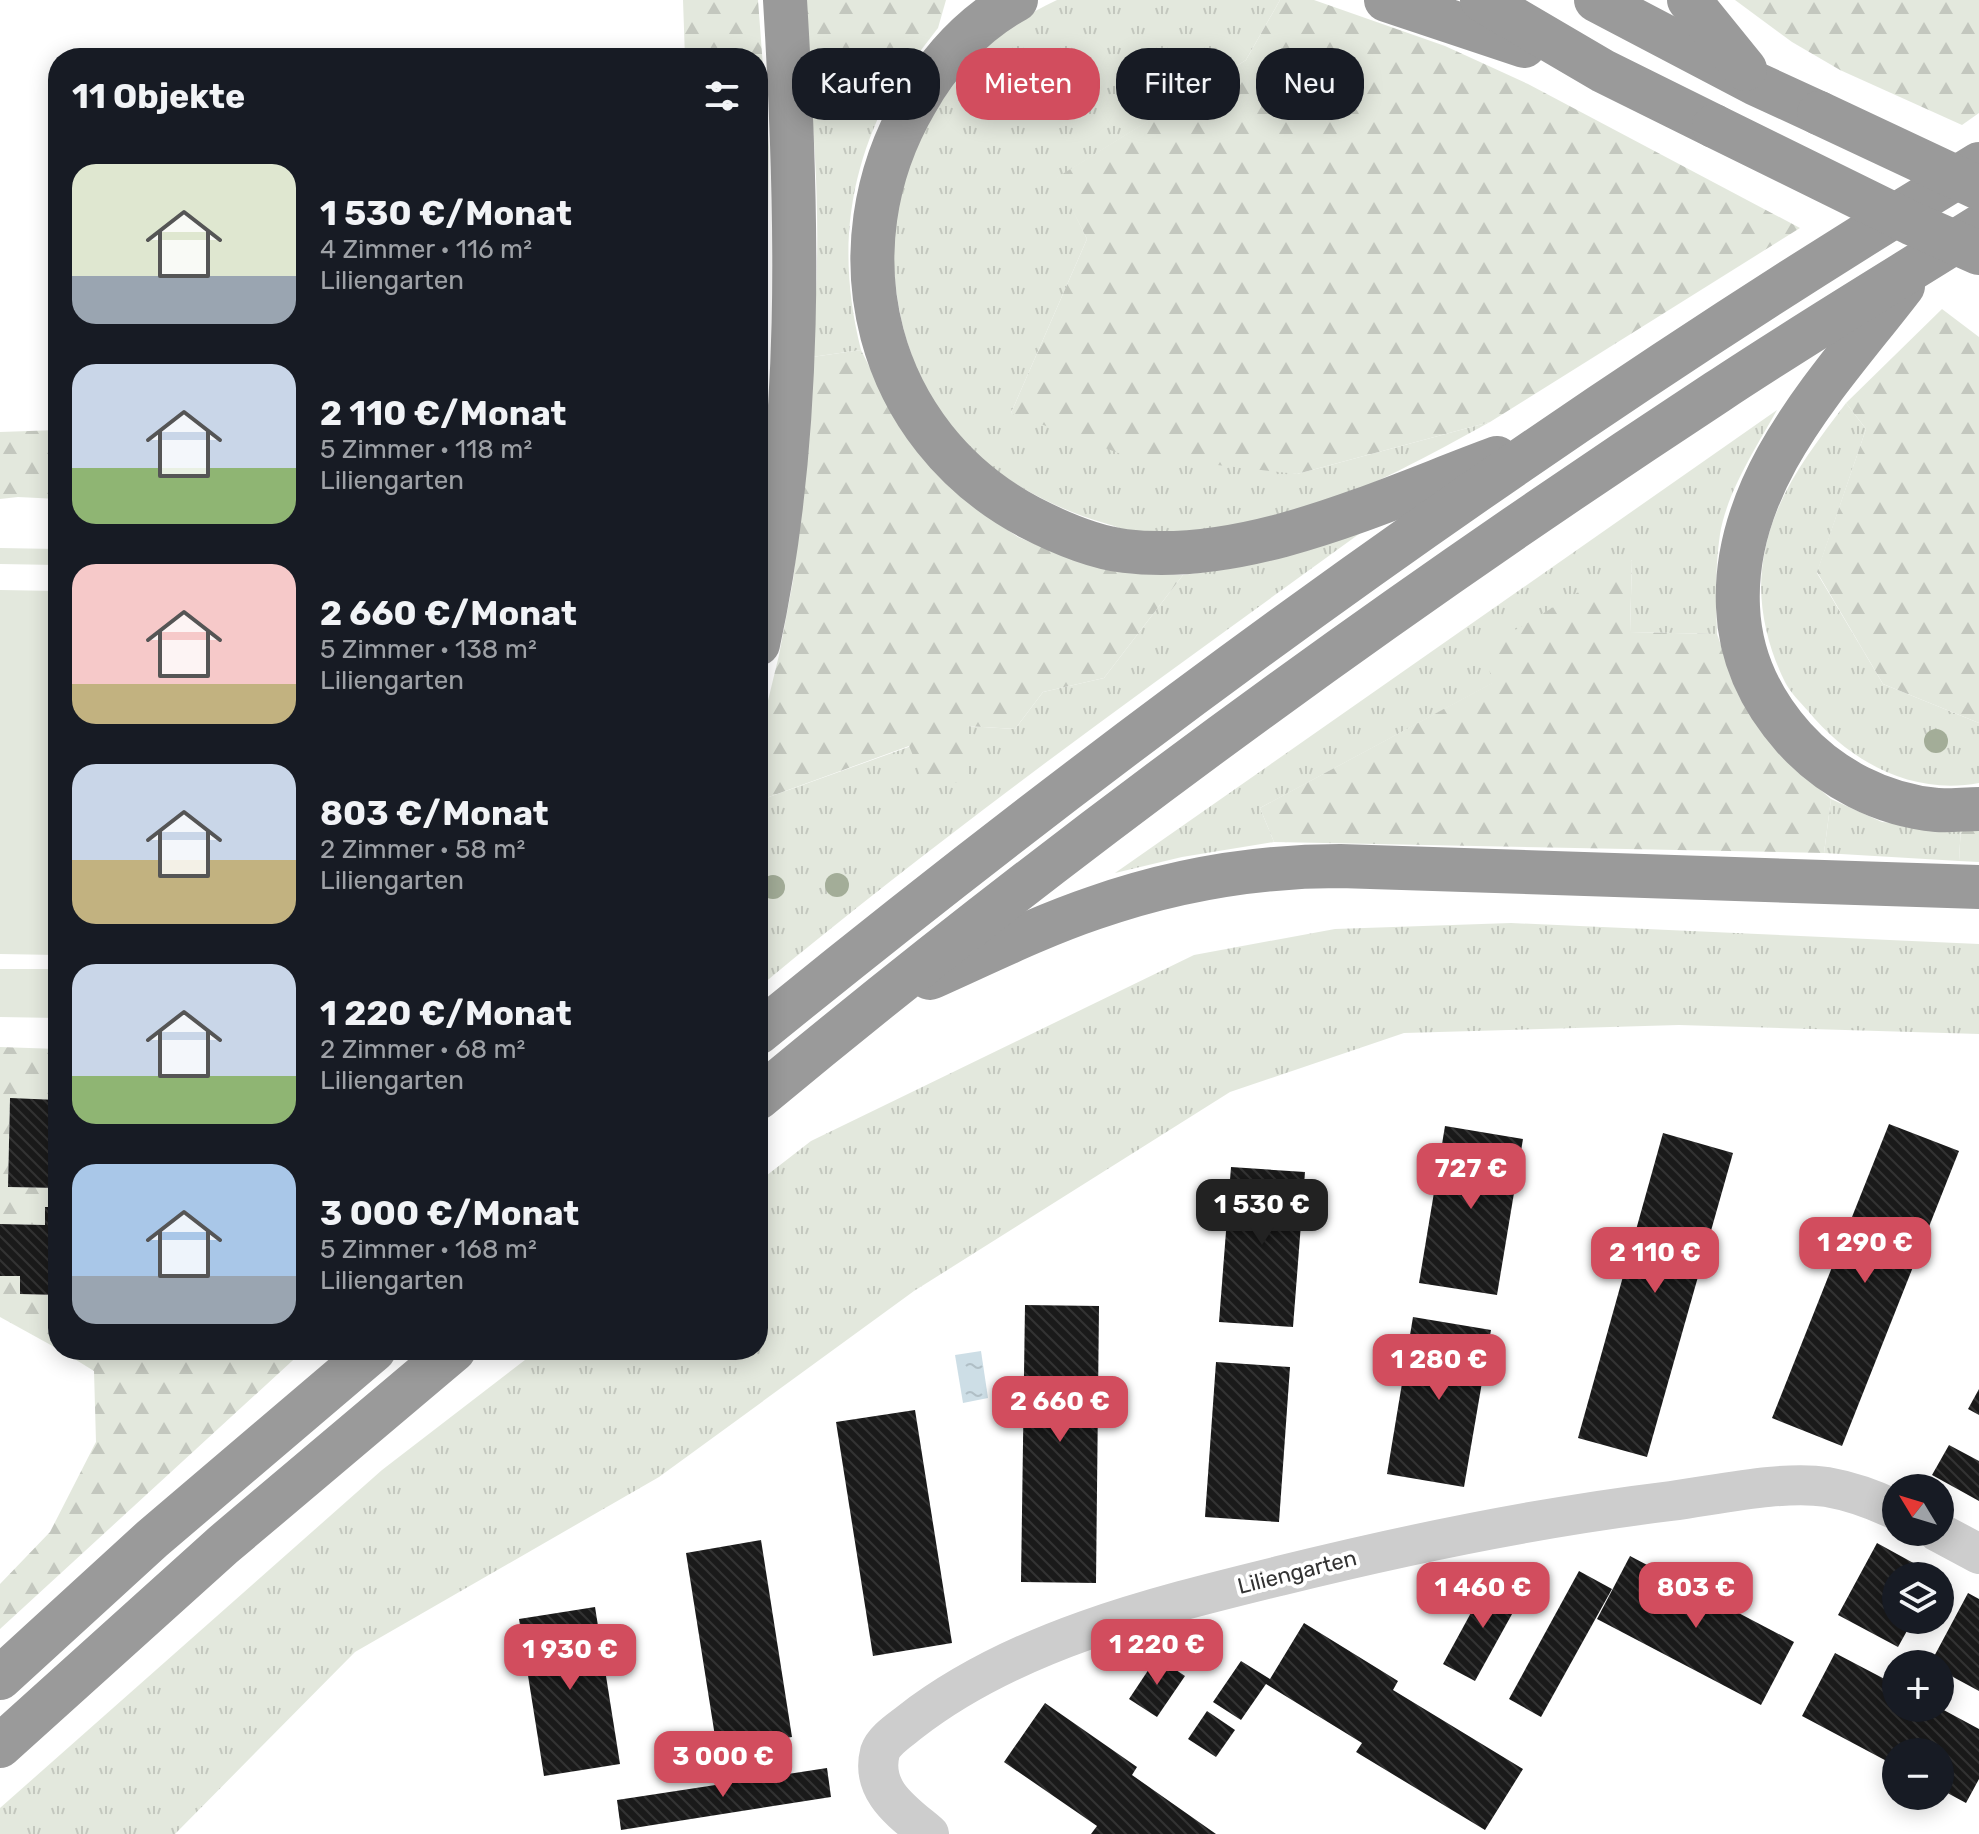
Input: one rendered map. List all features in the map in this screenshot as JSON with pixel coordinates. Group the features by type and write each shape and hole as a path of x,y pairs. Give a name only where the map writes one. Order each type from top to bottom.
{"highway":[{"path":"768,594 784,480 792,368 793,206 785,0"},
{"path":"1016,0 975,28 947,56 901,127 884,168 870,252 873,295 882,338 897,377 920,418 949,456 978,483 1008,506 1082,540 1122,551 1198,553 1303,529 1551,438"},
{"path":"1386,0 1603,71"},
{"path":"1482,0 1603,71 1911,223 1979,253"},
{"path":"1596,0 1756,84 1979,188"},
{"path":"1689,0 1756,84"},
{"path":"768,1025 1093,767 1327,596 1551,438 1826,257 1979,164"},
{"path":"1911,223 1979,288"},
{"path":"768,1090 873,1003 1116,813 1442,578 1716,393 1979,227"},
{"path":"1919,265 1811,406 1761,488 1744,533 1736,581 1739,631 1753,677 1776,719 1808,754 1847,782 1891,801 1937,810 1979,809"},
{"path":"873,1003 1091,909 1176,884 1260,869 1340,866 1979,887"},
{"path":"324,1391 353,1360"},
{"path":"0,1678 152,1539 362,1360"},
{"path":"0,1746 223,1545 442,1360"}],"street":[{"name":"Liliengarten","path":"929,1834 883,1792 879,1772 881,1749 923,1712 967,1685 1018,1658 1089,1630 1177,1603 1341,1561 1590,1510 1782,1487 1826,1487 1882,1504"},
{"path":"1954,1541 1979,1554"}],"green space":[{"path":"683,0 758,0 762,48 685,48"},
{"path":"805,0 946,0 938,28 923,48 807,48"},
{"path":"1057,0 1280,0 1246,60 1240,64 1240,48 1116,48 1116,120 1150,120 1057,178 1087,239 1011,413 1297,474 1490,422 1379,480 1304,511 1224,529 1154,534 1125,530 1051,503 1000,474 978,456 939,414 916,370 896,292 894,227 901,189 912,159 931,120 940,120 940,105 956,81 956,120 1100,120 1100,48 987,48 1029,15"},
{"path":"1280,0 1314,0 1445,46 1528,84 1800,228 1490,422 1297,474 1121,454 1011,413 1087,239 1056,178 1149,120 1240,120 1240,64 1246,60"},
{"path":"1735,0 1979,0 1979,113 1962,125 1840,70 1792,42"},
{"path":"812,120 877,120 857,181 851,214 849,280 861,350 812,357 817,217"},
{"path":"768,134 769,147 768,221"},
{"path":"1942,309 1979,337 1979,723 1883,684 1817,572 1866,429 1846,403"},
{"path":"861,350 889,406 951,485 978,510 1018,537 1071,559 1127,573 1183,575 1104,678 1043,692 1015,729 967,726 969,781 926,786 909,746 768,797 768,701 793,581 812,357"},
{"path":"1846,403 1866,429 1817,573 1883,684 1979,723 1979,783 1954,786 1930,784 1884,771 1862,759 1824,729 1795,697 1774,655 1762,598 1766,545 1781,501 1792,480"},
{"path":"1777,410 1744,470 1724,518 1717,559 1717,634 1630,632 1632,560 1493,683 1260,808 1274,842 1182,857 1115,873"},
{"path":"48,430 48,498 0,499 0,432"},
{"path":"1377,521 986,807 768,980 768,797 967,726 1015,729 1043,692 1104,678 1183,575 1234,568"},
{"path":"0,548 48,549 48,565 0,564"},
{"path":"1632,560 1630,632 1717,634 1740,698 1785,759 1831,799 1824,853 1274,842 1260,808 1492,683 1485,648"},
{"path":"0,590 48,591 48,955 0,954"},
{"path":"1831,799 1882,822 1961,826 1959,861 1824,853"},
{"path":"1979,824 1979,862 1959,861 1961,826"},
{"path":"1511,923 1979,944 1979,1034 1679,1025 1404,1033 1230,1092 914,1291 659,1477 355,1652 175,1834 0,1834 0,1808 382,1470 525,1360 768,1360 768,1174 811,1141 1194,955 1335,929"},
{"path":"0,969 48,969 48,1018 0,1017"},
{"path":"0,1047 48,1049 48,1100 10,1099 8,1187 48,1188 48,1221 45,1225 0,1224"},
{"path":"0,1276 20,1276 21,1294 48,1295 48,1343 0,1317"},
{"path":"76,1360 293,1360 0,1629 0,1584 50,1532 96,1442 94,1371"}],"water":[{"path":"981,1351 988,1398 963,1403 955,1355"}],"building":[{"path":"10,1098 48,1100 48,1188 8,1187"},
{"path":"1889,1124 1959,1151 1842,1446 1772,1418"},
{"path":"1445,1126 1523,1139 1497,1295 1419,1283"},
{"path":"1663,1133 1733,1153 1647,1457 1578,1438"},
{"path":"1231,1167 1305,1172 1293,1327 1219,1322"},
{"path":"45,1207 48,1207 48,1295 20,1294 20,1276 0,1276 0,1224 45,1225"},
{"path":"1025,1305 1099,1306 1096,1583 1021,1582"},
{"path":"1413,1317 1491,1330 1464,1487 1387,1474"},
{"path":"1216,1362 1290,1367 1279,1522 1205,1517"},
{"path":"1979,1389 1979,1415 1968,1409"},
{"path":"915,1410 952,1643 873,1656 836,1422"},
{"path":"1949,1445 1979,1461 1979,1501 1954,1487 1954,1474 1933,1474"},
{"path":"761,1540 792,1737 717,1749 686,1553"},
{"path":"1877,1543 1912,1562 1882,1562 1882,1634 1905,1634 1898,1647 1838,1615"},
{"path":"1630,1556 1794,1642 1761,1705 1597,1619"},
{"path":"1579,1571 1612,1589 1541,1717 1509,1699"},
{"path":"1490,1578 1522,1596 1475,1681 1443,1664"},
{"path":"1968,1593 1979,1599 1979,1691 1954,1678 1954,1650 1937,1650 1946,1634 1954,1634 1954,1619"},
{"path":"595,1607 620,1764 544,1776 519,1619"},
{"path":"1304,1623 1398,1681 1393,1690 1523,1769 1485,1830 1356,1752 1362,1743 1266,1684 1241,1720 1213,1702 1241,1661 1270,1679"},
{"path":"1835,1653 1882,1678 1882,1722 1954,1722 1954,1716 1979,1729 1979,1779 1966,1803 1954,1797 1954,1738 1882,1738 1882,1759 1802,1716"},
{"path":"1157,1657 1185,1676 1157,1717 1129,1699"},
{"path":"1045,1703 1137,1767 1132,1775 1216,1834 1091,1834 1097,1826 1004,1762"},
{"path":"1207,1711 1235,1730 1216,1757 1188,1739"},
{"path":"827,1768 831,1797 621,1830 617,1800"}]}
